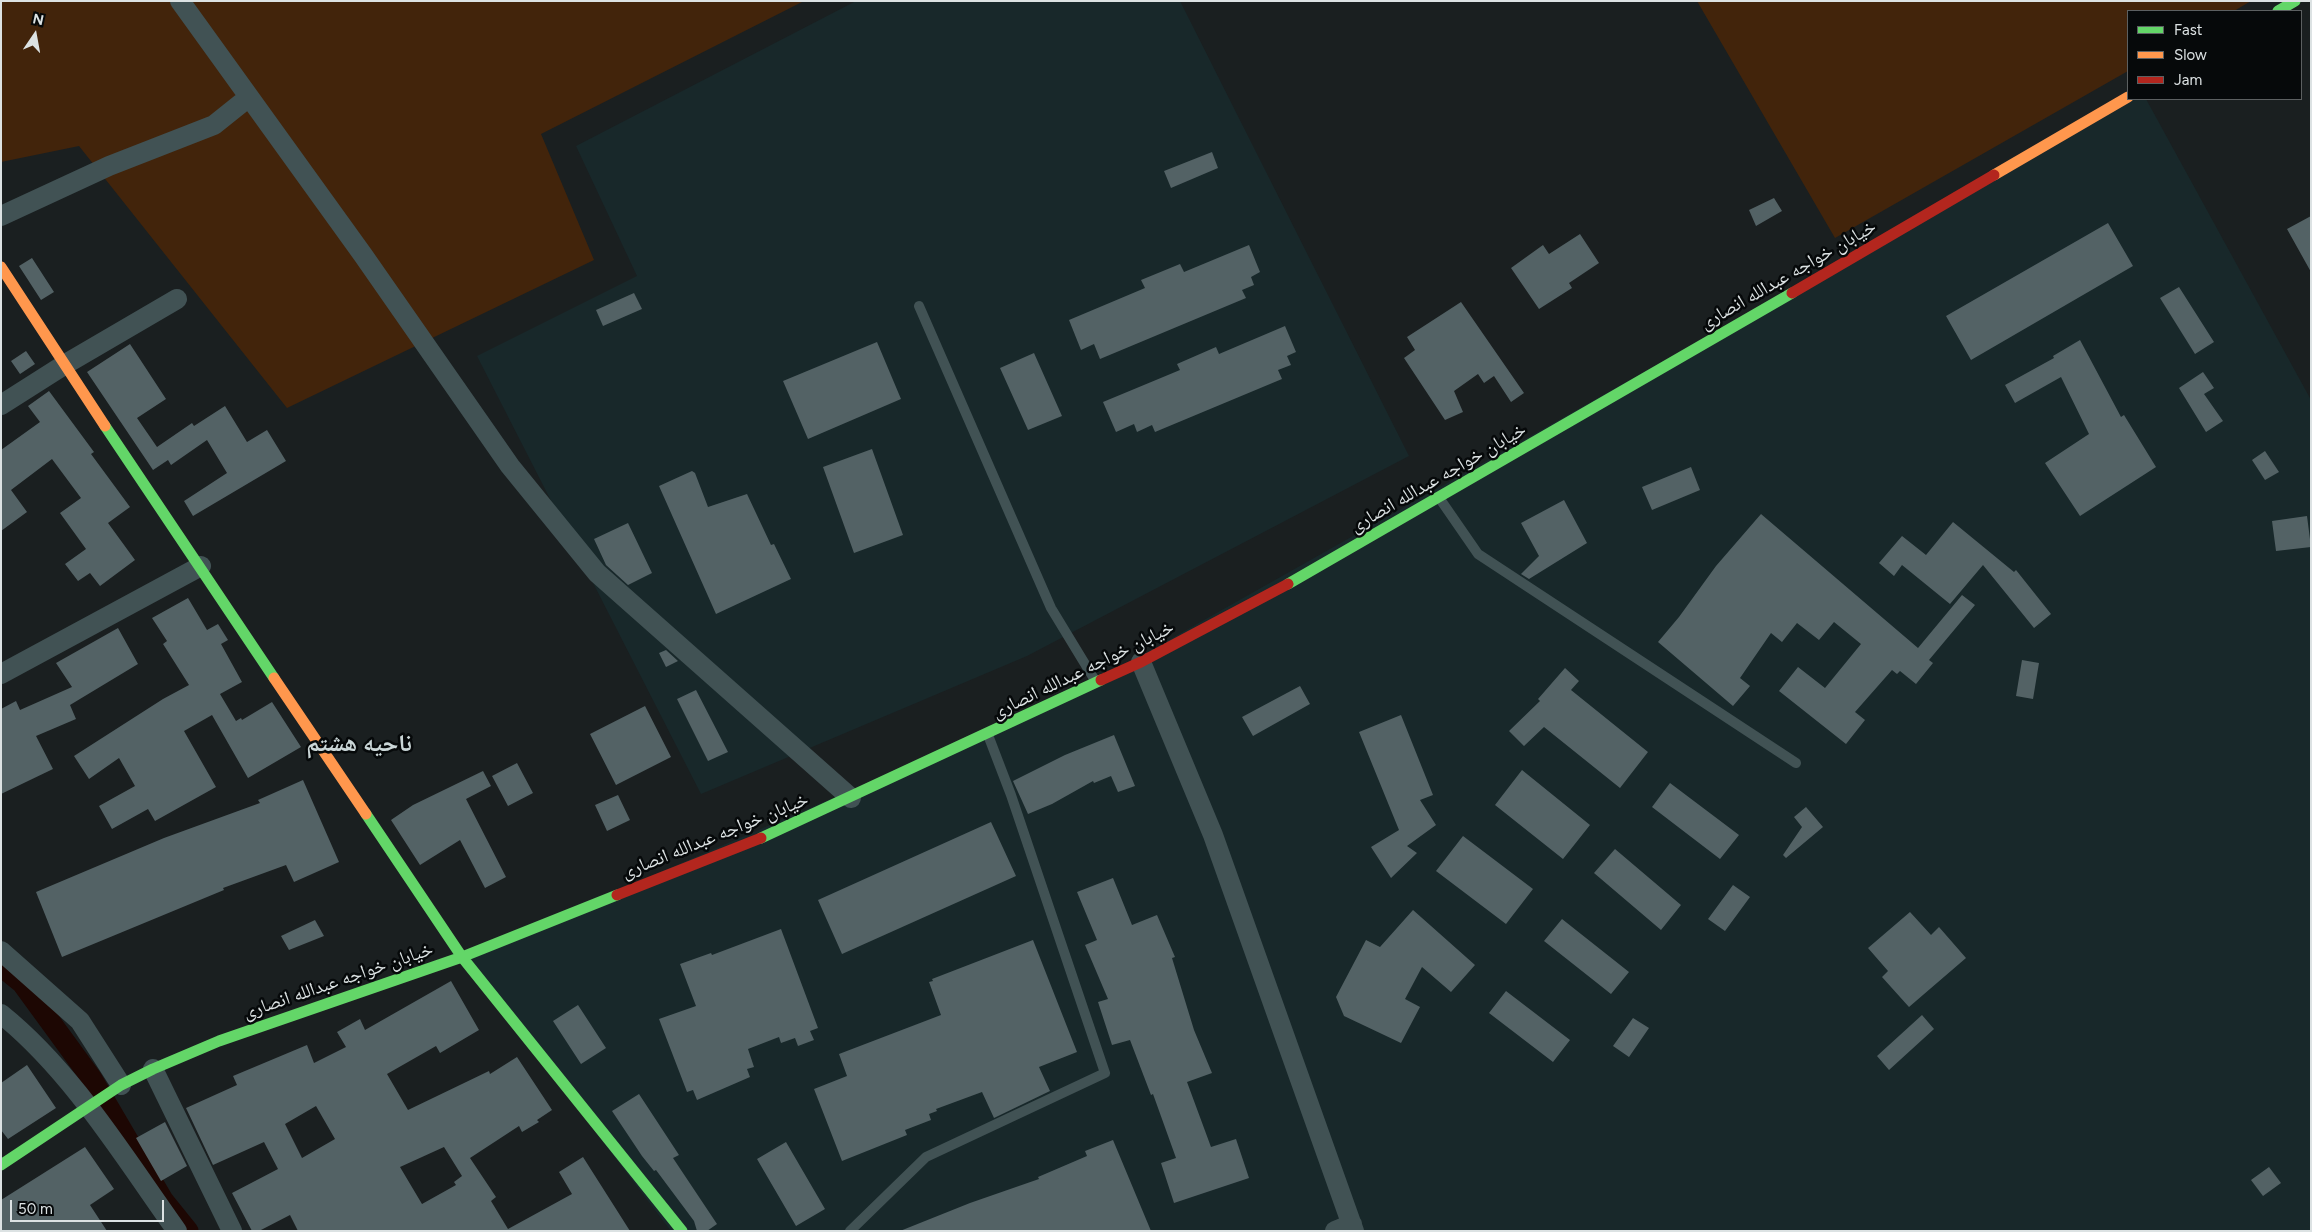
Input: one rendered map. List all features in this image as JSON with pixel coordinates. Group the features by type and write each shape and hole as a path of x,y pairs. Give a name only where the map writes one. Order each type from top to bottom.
{"street":[{"path":"180,1 510,466 597,573 852,798"},
{"path":"2280,10 2295,1"},
{"path":"1,216 109,166 214,125 249,97"},
{"name":"خیابان خواجه عبدالله انصاری","path":"1,1165 122,1085 153,1069 219,1041 462,957 785,828 988,735 1141,662 1257,602 1440,498 2127,98"},
{"path":"1,267 64,364 462,957 682,1231"},
{"path":"1,404 64,364 177,299"},
{"path":"1,674 201,566"},
{"path":"1141,662 1213,835 1347,1229"},
{"path":"1,951 80,1021 122,1085"},
{"path":"1,1014 25,1034 88,1107 177,1231"},
{"path":"153,1069 232,1231"}],"lane":[{"path":"919,306 1051,608 1097,683"},
{"path":"1440,498 1478,554 1796,763"},
{"path":"850,1231 926,1157 1105,1072 1011,795 988,735"}],"shaded area":[{"path":"1,1 804,1 541,134 594,260 287,408 79,146 1,162"},
{"path":"856,1 1180,1 1409,456 1027,656 701,794 477,356 637,276 576,146"},
{"path":"1697,1 2251,1 2236,10 2127,10 2127,72 1835,238"},
{"path":"2127,100 2147,100 2311,400 2311,1231 671,1231 462,957 1064,699"}],"building":[{"path":"1212,152 1218,168 1171,188 1164,171"},
{"path":"1774,198 1782,211 1756,226 1749,210"},
{"path":"2311,216 2311,272 2287,229"},
{"path":"2108,223 2133,266 1971,360 1946,316"},
{"path":"1580,234 1599,263 1569,283 1572,288 1539,309 1511,268 1543,245 1549,254"},
{"path":"1249,245 1260,272 1251,277 1254,285 1242,290 1246,298 1100,359 1094,344 1081,350 1069,320 1145,288 1141,280 1180,264 1184,272"},
{"path":"32,258 54,292 41,300 19,266"},
{"path":"2179,287 2214,342 2195,354 2160,298"},
{"path":"634,293 642,309 603,326 596,310"},
{"path":"1461,302 1524,393 1511,402 1494,376 1484,383 1478,374 1454,391 1463,412 1445,420 1404,358 1415,350 1407,337"},
{"path":"1285,326 1296,352 1287,356 1291,365 1278,370 1282,379 1155,432 1152,425 1137,432 1134,424 1116,432 1103,402 1180,370 1177,364 1216,347 1219,354"},
{"path":"2080,340 2121,417 2124,415 2156,467 2080,516 2045,463 2089,434 2061,377 2015,403 2005,385 2054,358 2053,356"},
{"path":"877,342 901,399 808,439 783,381"},
{"path":"130,344 166,399 137,418 157,447 192,423 194,426 225,406 247,442 267,430 286,461 193,516 184,501 227,473 207,440 171,465 168,460 153,470 87,372"},
{"path":"26,351 35,364 20,374 11,361"},
{"path":"1034,353 1062,416 1028,430 1000,368"},
{"path":"2203,372 2214,388 2204,394 2223,421 2206,432 2179,388"},
{"path":"49,391 94,452 91,454 130,507 108,523 135,560 100,586 90,573 78,581 65,564 86,549 60,513 81,498 52,459 11,490 27,512 1,531 1,450 40,422 28,406"},
{"path":"872,449 903,535 854,553 823,467"},
{"path":"2265,451 2279,472 2265,480 2252,460"},
{"path":"1691,467 1700,490 1652,510 1642,487"},
{"path":"692,471 695,473 708,507 747,494 771,545 774,544 791,579 716,614 659,486"},
{"path":"1564,500 1587,543 1529,579 1521,574 1539,556 1521,523"},
{"path":"1761,514 1918,648 1962,595 1975,605 1929,660 1933,663 1916,684 1900,671 1897,674 1892,670 1855,712 1865,720 1846,744 1779,691 1798,667 1825,688 1861,644 1834,622 1819,640 1797,623 1782,642 1771,633 1740,678 1750,686 1733,706 1658,642 1679,617 1716,566"},
{"path":"2307,516 2311,547 2276,551 2272,521"},
{"path":"1953,522 2014,572 2016,570 2051,614 2034,628 1983,565 1950,604 1902,565 1894,576 1879,563 1902,536 1926,555"},
{"path":"628,523 652,573 628,585 606,565 594,539"},
{"path":"188,598 207,630 218,624 228,640 221,644 242,682 220,694 236,721 241,718 242,720 272,702 301,747 248,778 212,715 184,731 216,787 155,821 148,809 112,829 99,806 135,786 119,758 89,779 74,756 163,699 189,685 163,644 167,641 152,618"},
{"path":"118,628 138,664 70,705 76,719 36,736 53,769 1,794 1,709 16,701 20,710 72,687 56,663"},
{"path":"666,650 678,661 666,667 659,653"},
{"path":"2022,660 2039,663 2033,699 2016,696"},
{"path":"1565,668 1579,681 1571,690 1648,752 1620,788 1544,727 1524,746 1509,731 1540,701 1538,699"},
{"path":"1300,686 1310,704 1253,736 1242,717"},
{"path":"696,690 728,752 708,761 677,699"},
{"path":"645,706 671,757 616,785 590,734"},
{"path":"1401,715 1433,795 1420,800 1436,825 1407,846 1417,853 1391,878 1371,847 1399,830 1359,732"},
{"path":"1114,735 1135,786 1118,792 1111,776 1094,783 1093,781 1052,804 1028,814 1013,781 1065,755"},
{"path":"517,763 533,793 508,806 492,776"},
{"path":"1522,770 1590,825 1563,859 1495,805"},
{"path":"483,771 491,786 466,799 506,877 485,888 460,840 420,865 391,820 413,805"},
{"path":"303,780 339,862 294,882 286,865 223,888 224,890 62,957 36,892 164,838 260,803 258,800"},
{"path":"1670,783 1739,835 1720,859 1652,807"},
{"path":"618,795 630,820 607,831 595,805"},
{"path":"1806,807 1823,827 1786,858 1783,855 1802,827 1794,817"},
{"path":"991,822 1016,876 842,954 818,900"},
{"path":"1463,836 1533,889 1506,924 1436,871"},
{"path":"1615,849 1681,905 1661,930 1594,873"},
{"path":"1113,878 1132,925 1157,915 1175,957 1172,958 1194,1030 1212,1073 1187,1082 1211,1147 1236,1139 1249,1178 1174,1203 1161,1163 1176,1158 1153,1094 1151,1095 1130,1040 1112,1045 1098,1002 1108,999 1085,945 1097,940 1077,892"},
{"path":"1733,885 1750,897 1725,931 1708,919"},
{"path":"1413,910 1475,965 1451,992 1422,967 1405,999 1420,1007 1401,1043 1344,1016 1336,997 1366,940 1380,947"},
{"path":"1910,912 1931,935 1939,927 1966,958 1909,1007 1882,977 1888,971 1868,948"},
{"path":"1562,919 1629,972 1611,994 1544,941"},
{"path":"315,920 324,936 289,950 281,936"},
{"path":"781,929 818,1028 810,1031 814,1040 798,1046 795,1038 781,1043 779,1037 748,1049 754,1067 747,1069 750,1077 697,1100 693,1090 687,1092 659,1019 696,1006 680,964 711,953 712,955"},
{"path":"1033,940 1077,1052 1039,1067 1050,1091 994,1118 982,1092 936,1109 937,1111 929,1114 931,1120 905,1130 907,1135 842,1161 814,1089 847,1076 839,1054 941,1015 929,982 933,981 932,979"},
{"path":"451,981 479,1030 440,1053 436,1046 387,1074 408,1110 489,1071 490,1074 517,1057 552,1110 537,1120 539,1122 522,1132 519,1126 470,1158 496,1197 491,1201 508,1229 572,1194 559,1172 583,1157 630,1231 298,1231 290,1215 259,1231 252,1231 232,1193 278,1169 264,1142 213,1165 186,1108 237,1085 233,1076 307,1045 314,1063 346,1047 337,1032 360,1019 365,1030","holes":["316,1106 335,1139 302,1158 285,1124","444,1147 462,1176 454,1182 456,1185 422,1204 400,1167"]},
{"path":"1506,991 1570,1040 1553,1062 1489,1013"},
{"path":"578,1005 606,1048 581,1064 553,1021"},
{"path":"1922,1015 1934,1029 1889,1070 1877,1056"},
{"path":"1633,1018 1649,1028 1629,1057 1613,1046"},
{"path":"27,1065 56,1108 8,1139 1,1130 1,1083"},
{"path":"639,1094 679,1155 673,1158 717,1224 707,1231 697,1231 694,1221 656,1170 654,1171 642,1156 612,1111"},
{"path":"165,1122 187,1166 161,1181 136,1138"},
{"path":"1113,1140 1151,1231 900,1231 970,1203 1039,1179 1038,1177 1087,1156 1085,1151"},
{"path":"786,1142 825,1209 796,1226 757,1159"},
{"path":"85,1147 114,1189 90,1205 107,1231 1,1231 1,1200"},
{"path":"2269,1167 2281,1183 2263,1196 2251,1180"}],"waterway":[{"path":"1,966 22,983 92,1079 163,1200 188,1231"}],"traffic: fast":[{"path":"2280,10 2295,1"},
{"path":"1288,584 1792,293"},
{"path":"105,426 274,678"},
{"path":"761,838 1101,680"},
{"path":"366,814 462,957 682,1231"},
{"path":"1,1165 121,1085 153,1069 219,1041 462,957 617,895"}],"traffic: slow":[{"path":"1994,175 2127,98"},
{"path":"1,267 105,426"},
{"path":"274,678 366,814"}],"traffic: jam":[{"path":"1792,293 1994,175"},
{"path":"1101,680 1141,662 1288,584"},
{"path":"617,895 761,838"}],"district":[{"name":"ناحیه هشتم","path":"359,744"}]}
